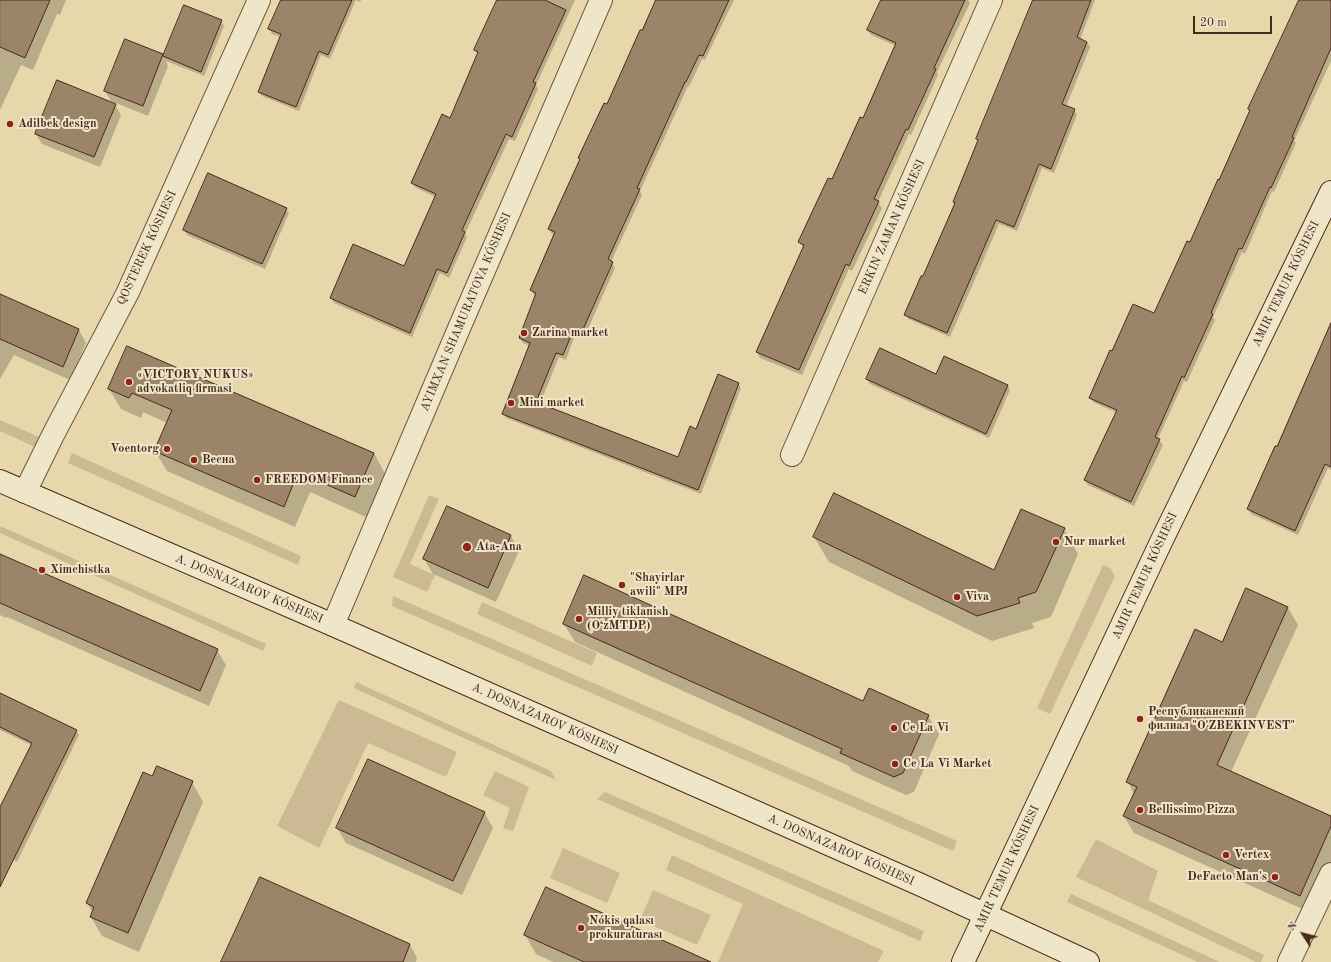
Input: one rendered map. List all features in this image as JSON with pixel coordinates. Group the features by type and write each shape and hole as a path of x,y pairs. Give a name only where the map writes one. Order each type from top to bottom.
{"street":[{"name":"QOSTEREK KÓSHESI","path":"25,492 52,435 128,292 259,0"},
{"path":"332,625 601,0"},
{"name":"ERKIN ZAMAN KÓSHESI","path":"792,455 991,0"},
{"name":"AMIR TEMUR KÓSHESI","path":"963,962 1161,542 1331,192"},
{"name":"A. DOSNAZAROV KÓSHESI","path":"0,481 332,625 985,914 1088,962"},
{"path":"1289,962 1331,874"}],"shaded area":[{"path":"0,420 39,437 35,447 0,431"},
{"path":"72,453 301,556 298,565 68,463"},
{"path":"429,495 439,499 410,564 435,575 427,592 393,577"},
{"path":"0,526 266,644 263,651 0,533"},
{"path":"1103,565 1110,568 1115,576 1050,714 1037,708"},
{"path":"393,596 957,841 953,851 392,606"},
{"path":"482,602 597,653 592,666 477,614"},
{"path":"356,682 551,771 556,780 354,688"},
{"path":"339,700 457,752 446,777 368,743 319,848 277,826"},
{"path":"495,771 529,787 513,831 503,828 510,808 483,795"},
{"path":"605,792 924,931 920,941 597,799"},
{"path":"1096,839 1158,871 1148,900 1264,955 1261,962 1256,962 1076,877"},
{"path":"563,848 620,873 607,903 550,878"},
{"path":"672,855 884,951 878,962 718,962 743,904 666,870"},
{"path":"653,890 711,915 697,945 640,920"},
{"path":"1071,894 1220,962 1198,962 1067,902"}],"building":[{"path":"0,0 50,0 25,58 0,47"},
{"path":"281,0 352,0 328,55 319,51 296,107 258,92 281,34 268,29"},
{"path":"497,0 545,0 566,10 533,82 536,83 512,137 506,134 462,230 465,232 447,273 437,269 410,333 330,298 353,244 404,266 436,194 411,183 442,114 450,118 478,52 474,50"},
{"path":"656,0 729,0 703,56 699,55 685,82 637,188 640,189 608,259 613,262 581,334 573,331 563,355 556,353 536,402 678,457 690,426 696,429 718,374 739,383 698,490 502,414 530,343 519,338 536,293 530,290 555,232 548,229 580,159 578,158 604,103 607,104 640,30 642,30"},
{"path":"881,0 965,0 934,68 936,69 908,130 906,129 874,199 879,201 849,266 846,264 799,370 756,352 804,245 798,242 828,178 832,179 860,117 863,118 896,43 867,30"},
{"path":"1033,0 1091,0 1077,37 1087,42 1062,104 1075,109 1051,169 1039,164 1014,227 996,220 947,333 904,315 955,203 953,202 978,140 976,139"},
{"path":"1299,0 1331,0 1331,48 1292,137 1294,138 1242,249 1239,248 1211,313 1213,314 1184,378 1182,376 1155,437 1160,439 1131,502 1084,480 1117,410 1089,398 1110,350 1112,351 1133,304 1154,313 1187,241 1190,242 1218,179 1219,180 1250,110 1248,109"},
{"path":"184,5 222,20 201,72 163,56"},
{"path":"125,39 163,54 143,106 104,91"},
{"path":"57,80 116,104 94,157 35,134"},
{"path":"208,173 287,208 262,264 183,230"},
{"path":"0,294 79,329 63,367 0,339"},
{"path":"1331,323 1331,467 1325,464 1295,531 1247,509 1275,446 1277,446"},
{"path":"127,346 374,453 355,497 298,472 284,507 154,451 172,410 132,393 129,398 108,389"},
{"path":"880,348 936,374 944,356 1008,385 986,434 866,379"},
{"path":"834,493 994,570 1021,509 1065,528 1036,592 1018,598 1020,603 977,616 813,537"},
{"name":"Ata-Ana","path":"447,506 511,535 488,588 423,559"},
{"path":"0,554 218,649 200,691 0,603"},
{"path":"584,575 863,701 869,688 929,715 903,773 894,777 840,753 842,749 563,624"},
{"path":"1246,588 1288,607 1217,765 1331,816 1331,826 1300,896 1123,816 1137,787 1126,782 1195,629 1222,642"},
{"path":"0,693 77,730 0,887 0,807 32,743 0,727"},
{"path":"368,759 485,812 453,881 336,828"},
{"path":"157,766 193,781 128,933 90,917 94,907 86,903 143,772 152,776"},
{"path":"260,877 410,944 403,962 221,962"},
{"name":"Nókis qalası prokuraturası","path":"546,887 711,962 584,962 524,935"}],"place":[{"name":"Adilbek design","path":"10,124"},
{"name":"Zarina market","path":"524,333"},
{"name":"«VICTORY NUKUS» advokatliq firmasi","path":"129,382"},
{"name":"Mini market","path":"511,403"},
{"name":"Voentorg","path":"167,449"},
{"name":"Весна","path":"194,460"},
{"name":"FREEDOM Finance","path":"257,480"},
{"name":"Nur market","path":"1056,542"},
{"name":"Ata-Ana","path":"467,547"},
{"name":"Ximchistka","path":"42,570"},
{"name":"\"Shayirlar awili\" MPJ","path":"622,585"},
{"name":"Viva","path":"957,597"},
{"name":"Milliy tiklanish (O‘zMTDP)","path":"579,619"},
{"name":"Республиканский филиал \"O'ZBEKINVEST\"","path":"1140,719"},
{"name":"Ce La Vi","path":"894,728"},
{"name":"Ce La Vi Market","path":"895,764"},
{"name":"Bellissimo Pizza","path":"1140,810"},
{"name":"Vertex","path":"1226,855"},
{"name":"DeFacto Man's","path":"1275,877"},
{"name":"Nókis qalası prokuraturası","path":"581,928"}]}
